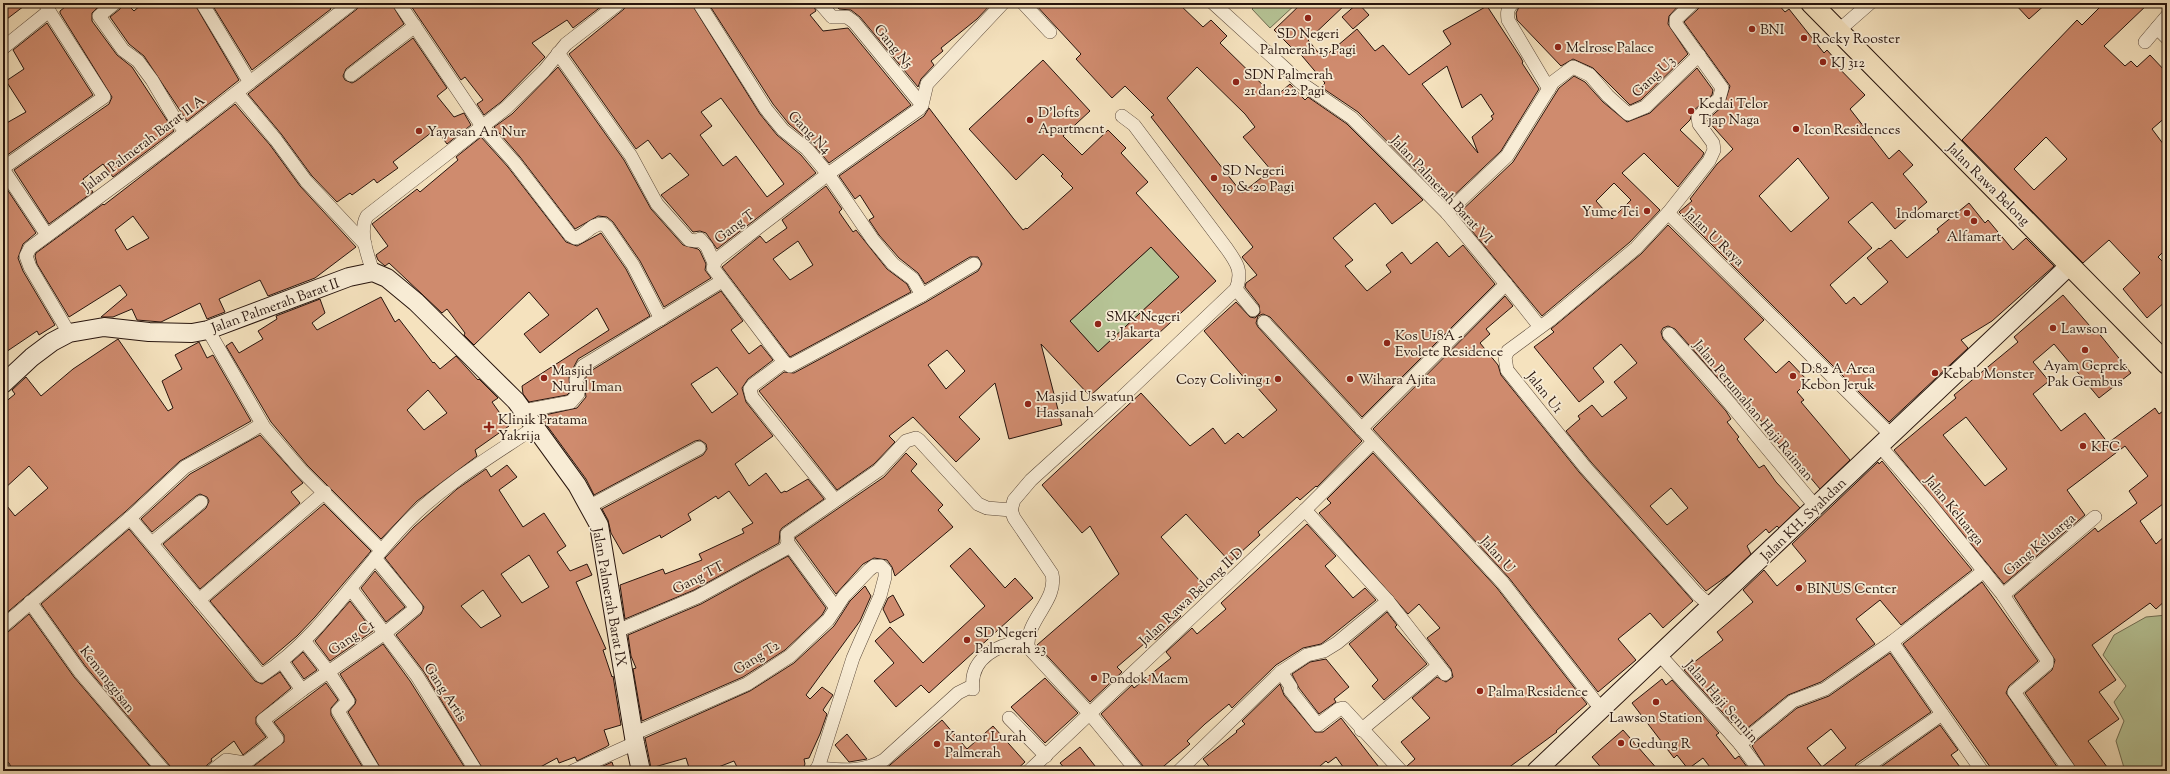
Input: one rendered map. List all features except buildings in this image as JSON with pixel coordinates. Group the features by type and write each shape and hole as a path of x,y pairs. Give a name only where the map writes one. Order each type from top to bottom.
{"main road":[{"name":"Jalan Rawa Belong","path":"1811,3 2167,364"}],"street":[{"path":"115,3 99,16 123,50 138,61 152,80 175,119 186,132"},
{"path":"202,3 249,81"},
{"name":"Jalan Palmerah Barat II A","path":"69,332 27,261 26,256 30,248 186,132 237,93 249,81 352,3"},
{"path":"398,3 482,126 514,162 572,237 579,237 595,225 603,224 607,227 633,265 661,319"},
{"path":"373,272 365,244 364,221 367,216 506,108 530,86 574,36 619,3"},
{"name":"Gang N4","path":"699,3 766,109 783,130 799,141 828,174 873,240 893,264 913,279 922,295"},
{"name":"Gang N5","path":"820,3 832,17 848,17 854,22 922,105"},
{"path":"922,105 927,84 1003,3"},
{"path":"1023,3 1050,32"},
{"name":"Jalan Palmerah Barat VI","path":"1213,3 1301,83 1352,118 1447,213 1506,284"},
{"path":"1447,213 1507,156 1549,89 1508,20 1507,13 1509,6 1513,3"},
{"name":"Jalan U Raya","path":"1693,3 1676,19 1676,24 1722,88 1719,99 1698,117 1702,129 1714,143 1714,150 1709,161 1668,213 1885,440"},
{"path":"1838,31 1870,3"},
{"path":"3,48 47,7 104,96 3,168 47,235"},
{"path":"2145,42 2167,16"},
{"path":"351,75 415,26"},
{"path":"2158,28 2167,38"},
{"path":"558,53 631,156 657,204 690,240 697,241 700,239 707,247 714,263"},
{"name":"Gang U3","path":"1549,89 1553,82 1574,67 1590,75 1608,96 1628,114 1645,107 1698,55"},
{"path":"237,93 276,140 306,181 365,244"},
{"name":"Gang T","path":"784,362 714,270 714,263 828,174 922,105"},
{"path":"1122,116 1134,125 1238,264 1240,281 1236,289 1116,403 1031,480 1014,500 1011,510 1014,518 1052,574 1054,582 1049,598 1029,632 1027,641 1032,652 1090,714 1137,771"},
{"name":"Jalan U1","path":"1668,213 1636,248 1540,327 1508,351 1505,357 1507,370 1585,467 1697,594 1712,606"},
{"path":"835,500 752,397 750,389 753,385 784,362 790,366 922,295 974,264"},
{"name":"Jalan KH. Syahdan","path":"1536,771 2070,266"},
{"name":"Jalan Palmerah Barat II","path":"3,384 37,353 69,332 104,327 149,332 192,333 208,330 349,277 373,272"},
{"name":"Jalan Palmerah Barat IX","path":"373,272 387,278 416,302 477,360 523,411 577,485 590,506 599,525 634,739 642,771"},
{"path":"523,411 571,402 578,394 576,380 583,366 722,280"},
{"path":"1362,429 1506,284 1540,327"},
{"path":"1236,289 1253,310"},
{"name":"Jalan U","path":"1264,322 1503,583 1601,709"},
{"path":"208,330 262,424 301,470 325,492 378,554"},
{"name":"Jalan Perumahan Haji Raiman","path":"1669,334 1815,506"},
{"path":"3,626 130,518 191,462 246,434 262,424"},
{"path":"130,518 260,676 282,662 305,642 351,589 378,554 410,519 446,489 535,427"},
{"path":"836,608 788,543 788,532 879,470 906,441 916,438 978,504 987,508 1011,510"},
{"name":"Jalan Keluarga","path":"1885,440 1929,503 2003,595 2046,660 2047,664 2014,692 2070,771"},
{"name":"Jalan Rawa Belong II D","path":"1029,771 1305,510 1373,442"},
{"path":"590,506 699,448"},
{"path":"199,600 325,492"},
{"path":"152,543 202,502"},
{"path":"1305,510 1388,600 1441,670 1361,730"},
{"name":"Gang Keluarga","path":"2003,595 2095,517"},
{"name":"Gang TT","path":"617,631 697,597 785,549 788,543"},
{"name":"Gang C1","path":"212,771 226,760 245,763 280,743 263,720 328,671 386,633 416,608 378,554"},
{"name":"Gang T2","path":"573,771 634,739 747,684 790,656 828,620 844,596 869,570 874,566 882,566 885,573 884,584 876,607 854,658 817,770"},
{"path":"1740,744 1793,701 1825,689 1892,642 1984,571"},
{"name":"Gang Artis","path":"351,589 386,633 440,711 476,771"},
{"path":"1179,771 1281,672 1307,655 1324,650 1337,643 1388,600"},
{"name":"Kemanggisan","path":"30,602 80,672 164,771"},
{"path":"817,770 861,770 872,767 884,760 958,694 968,688 973,689 972,675 980,661 988,654 1008,644 1027,641"},
{"path":"305,642 328,671 348,701 338,711 374,771"},
{"path":"1892,642 1982,771"},
{"name":"Jalan Haji Sennin","path":"1658,654 1740,744 1760,771"},
{"path":"282,662 302,690"},
{"path":"1281,672 1291,686 1290,690 1318,725 1338,709 1344,710 1361,730 1401,771"},
{"path":"1861,771 1942,714"},
{"path":"1009,718 1046,756"}],"green space":[{"path":"1258,3 1297,3 1270,28 1252,9"},
{"path":"1151,247 1179,277 1098,352 1070,321"},
{"path":"2167,615 2167,771 2125,771 2116,741 2124,721 2114,702 2126,686 2103,655 2114,635 2146,617"}],"place":[{"name":"SD Negeri Palmerah 15 Pagi","path":"1308,18"},
{"name":"BNI","path":"1752,29"},
{"name":"Rocky Rooster","path":"1804,38"},
{"name":"Melrose Palace","path":"1558,47"},
{"name":"KJ 312","path":"1823,62"},
{"name":"SDN Palmerah 21 dan 22 Pagi","path":"1236,82"},
{"name":"Kedai Telor Tjap Naga","path":"1691,111"},
{"name":"D'lofts Apartment","path":"1030,120"},
{"name":"Icon Residences","path":"1796,129"},
{"name":"Yayasan An Nur","path":"419,131"},
{"name":"SD Negeri 19 & 20 Pagi","path":"1214,178"},
{"name":"Yume Tei","path":"1647,211"},
{"name":"Indomaret","path":"1967,213"},
{"name":"Alfamart","path":"1974,221"},
{"name":"SMK Negeri 13 Jakarta","path":"1098,324"},
{"name":"Lawson","path":"2053,328"},
{"name":"Kos U18A - Evolete Residence","path":"1387,343"},
{"name":"Ayam Geprek Pak Gembus","path":"2085,350"},
{"name":"Kebab Monster","path":"1935,373"},
{"name":"D.82 A Area Kebon Jeruk","path":"1793,376"},
{"name":"Masjid Nurul Iman","path":"544,378"},
{"name":"Cozy Coliving 1","path":"1278,379"},
{"name":"Wihara Ajita","path":"1350,379"},
{"name":"Masjid Uswatun Hassanah","path":"1028,404"},
{"name":"Klinik Pratama Yakrija","path":"489,427"},
{"name":"KFC","path":"2083,446"},
{"name":"BINUS Center","path":"1799,588"},
{"name":"SD Negeri Palmerah 23","path":"967,640"},
{"name":"Pondok Maem","path":"1094,678"},
{"name":"Palma Residence","path":"1480,691"},
{"name":"Lawson Station","path":"1656,702"},
{"name":"Gedung R","path":"1621,743"},
{"name":"Kantor Lurah Palmerah","path":"937,744"}]}
